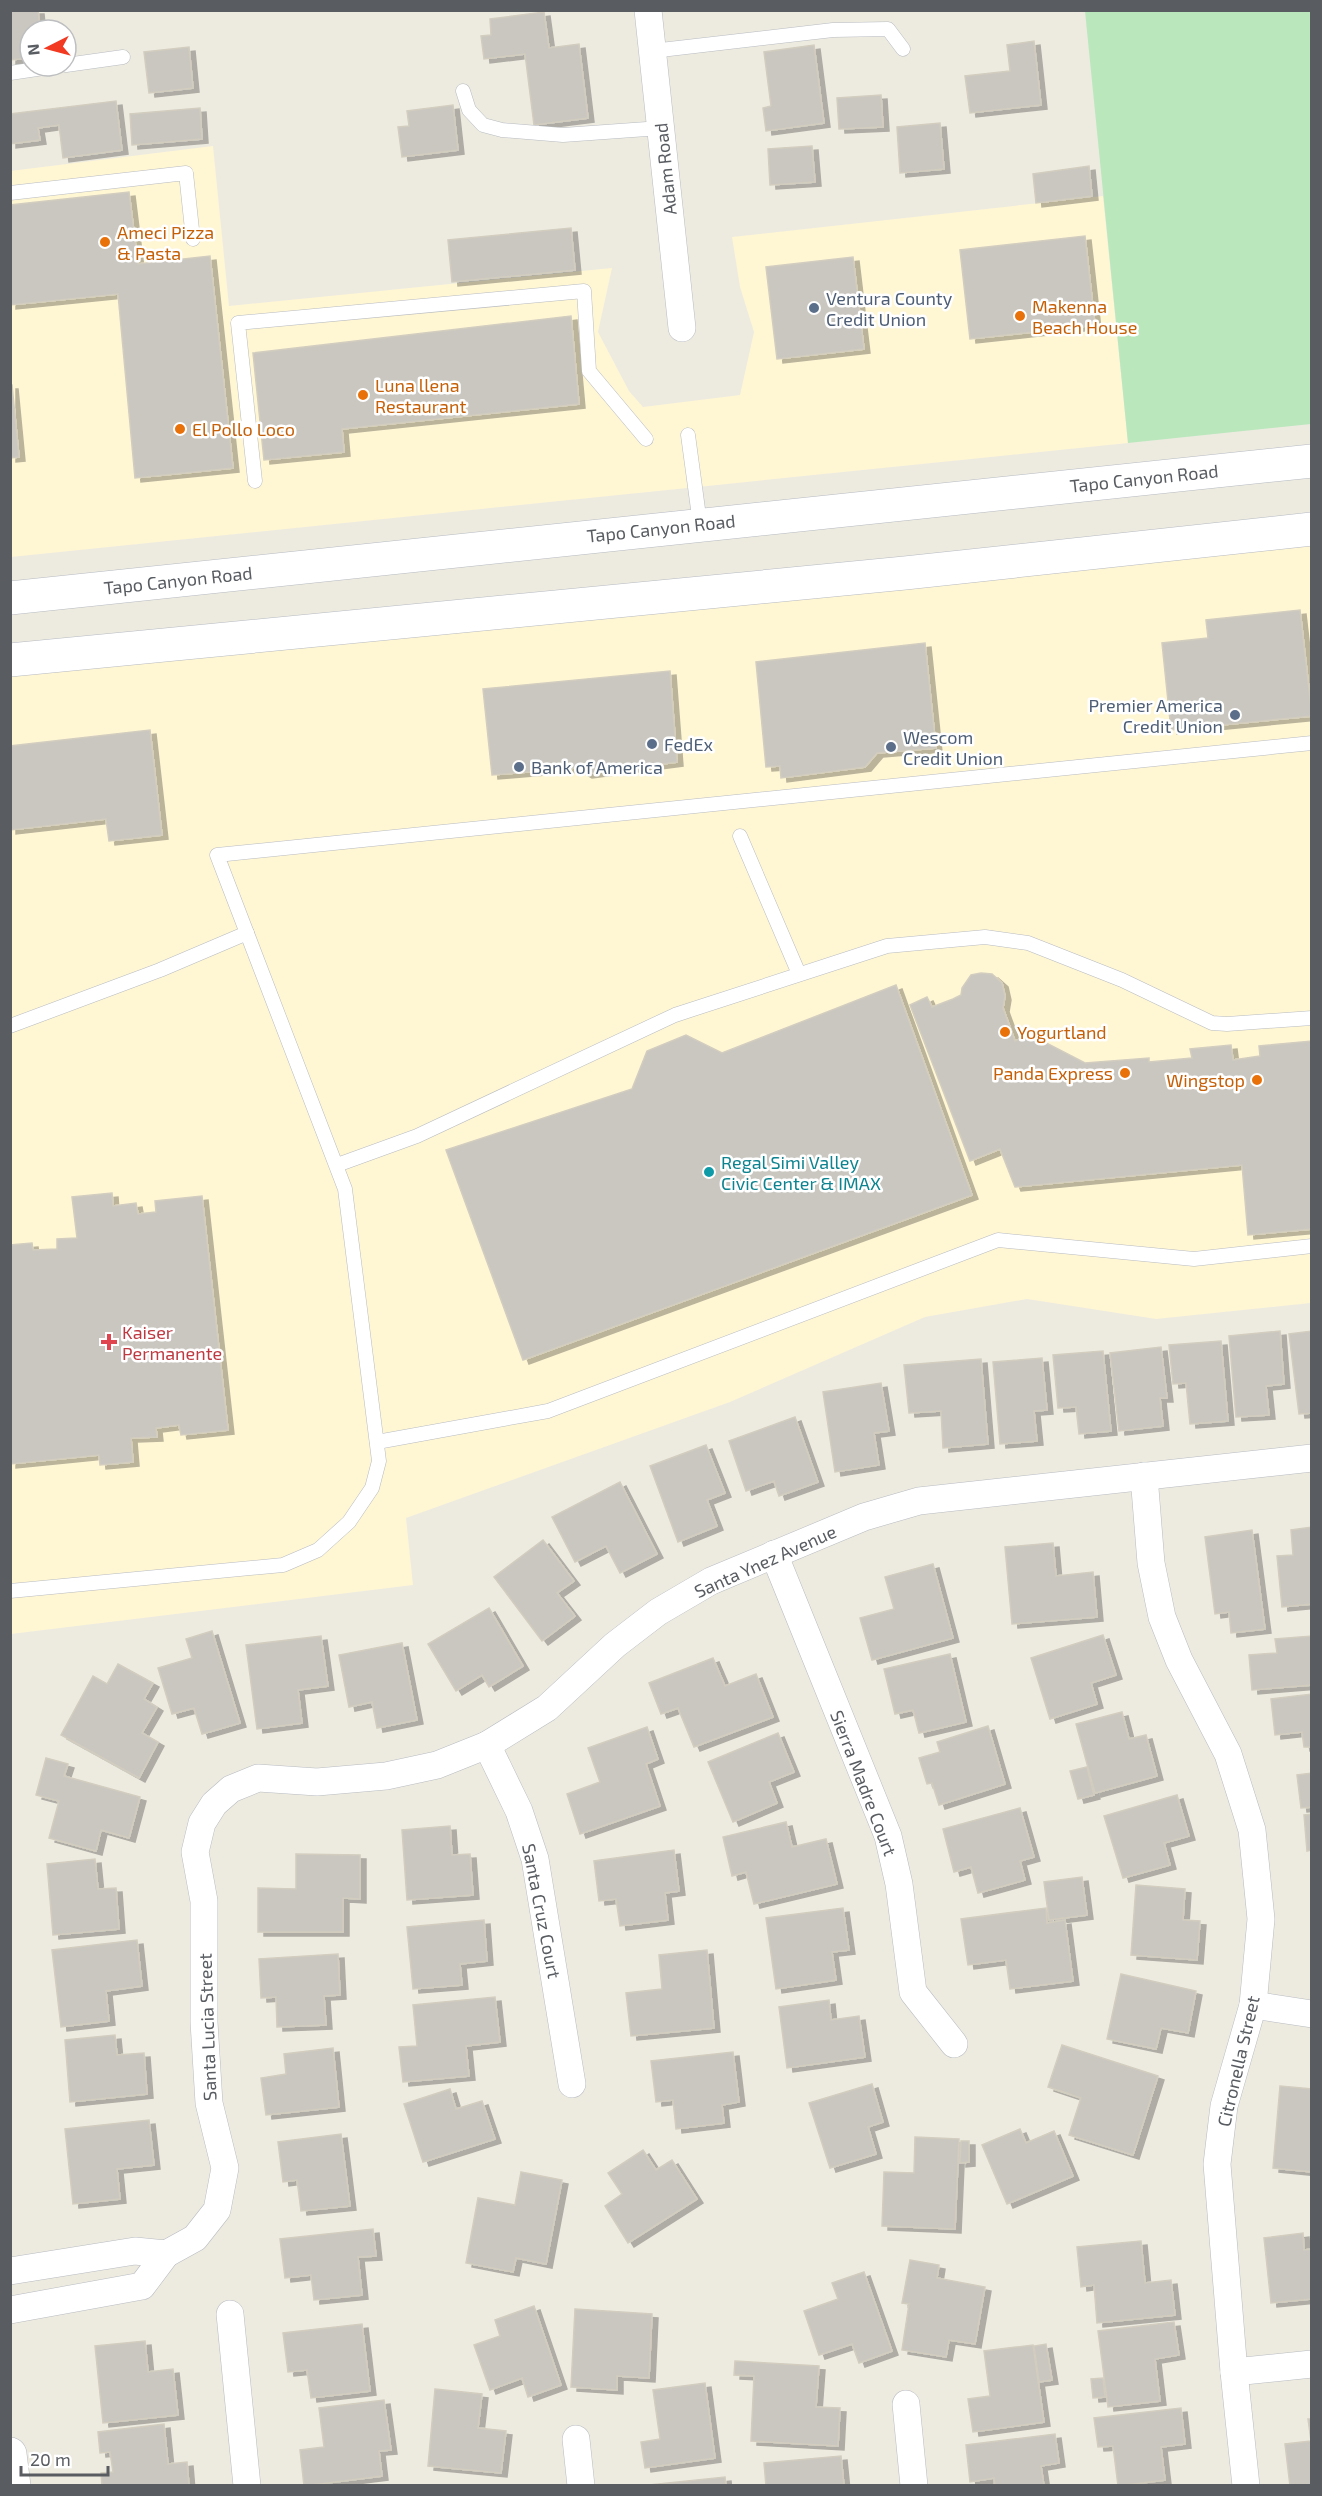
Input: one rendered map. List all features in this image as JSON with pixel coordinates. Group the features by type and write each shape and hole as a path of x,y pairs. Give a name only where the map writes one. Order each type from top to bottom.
{"main road":[{"name":"Tapo Canyon Road","path":"10,597 1311,461"},
{"path":"10,660 905,573 1311,529"},
{"path":"10,2454 14,2486"}],"street":[{"name":"Adam Road","path":"648,10 682,328"},
{"name":"Santa Ynez Avenue","path":"208,1812 231,1789 258,1778 317,1782 386,1776 437,1765 488,1745 548,1708 615,1645 658,1612 711,1581 864,1517 919,1501 1311,1458"},
{"name":"Citronella Street","path":"1144,1476 1151,1563 1162,1617 1179,1660 1228,1754 1252,1830 1261,1919 1253,2005 1224,2106 1217,2164 1246,2486"},
{"name":"Sierra Madre Court","path":"774,1554 888,1836 899,1884 913,1992 954,2044"},
{"name":"Santa Cruz Court","path":"488,1745 519,1811 535,1859 572,2084"},
{"name":"Santa Lucia Street","path":"10,2310 142,2286 166,2254 195,2238 217,2210 225,2168 208,2103 204,2022 204,1901 195,1852 202,1823 208,1812"},
{"path":"1253,2005 1311,2014"},
{"path":"10,2271 135,2251 166,2254"},
{"path":"230,2314 247,2486"},
{"path":"1234,2372 1311,2364"},
{"path":"906,2404 914,2486"},
{"path":"576,2439 581,2486"}],"lane":[{"path":"652,51 833,30 888,29 903,49"},
{"path":"78,63 123,57"},
{"path":"463,91 470,110 483,126 502,130 562,135 661,128"},
{"path":"10,193 186,173 193,239"},
{"path":"255,481 238,323 584,291 589,371 646,439"},
{"path":"688,435 700,524"},
{"path":"10,1591 283,1565 318,1550 349,1522 372,1488 379,1461 345,1189 217,855 1311,743"},
{"path":"740,836 799,974"},
{"path":"10,1026 160,970 247,933"},
{"path":"337,1165 417,1136 675,1015 887,946 985,937 1029,943 1122,980 1212,1023 1311,1018"},
{"path":"377,1442 548,1411 998,1240 1194,1259 1311,1246"}],"shaded area":[{"path":"213,146 229,306 612,268 598,332 629,391 643,407 740,395 754,332 740,287 732,237 1103,196 1128,443 11,557 10,171"},
{"path":"1311,540 1311,1303 1156,1319 1027,1299 925,1317 730,1402 406,1518 413,1585 11,1634 10,672"}],"green space":[{"path":"1085,11 1311,11 1311,424 1128,443"}],"building":[{"path":"10,10 38,10 39,18 18,18 18,59 10,60"},
{"path":"544,12 549,48 579,44 588,118 534,125 525,54 484,59 481,36 491,35 490,19"},
{"path":"1034,41 1041,105 970,113 965,76 1010,71 1007,45"},
{"path":"814,45 824,123 766,131 763,108 771,106 764,52"},
{"path":"189,47 193,88 149,93 144,52"},
{"path":"881,95 883,127 839,129 837,98"},
{"path":"116,101 122,150 63,158 59,125 38,128 40,140 10,144 10,114"},
{"path":"453,105 458,150 402,157 398,127 409,126 407,111"},
{"path":"200,108 202,139 132,145 130,114"},
{"path":"940,123 944,169 900,173 897,127"},
{"path":"812,146 815,182 770,185 768,149"},
{"path":"1089,166 1092,196 1036,203 1033,174"},
{"path":"129,192 138,264 210,256 233,468 135,478 118,294 10,305 10,205"},
{"path":"571,228 575,270 452,282 448,240"},
{"path":"1085,236 1095,325 970,339 960,250"},
{"path":"853,257 864,349 777,359 766,267"},
{"path":"571,316 579,404 342,429 344,452 264,460 253,353"},
{"path":"10,385 12,385 19,457 10,458"},
{"path":"1300,610 1312,716 1171,730 1162,643 1208,638 1206,620"},
{"path":"925,643 936,748 877,753 865,767 781,778 780,766 766,767 756,662"},
{"path":"670,671 677,762 586,774 576,768 492,775 483,689"},
{"path":"150,730 162,835 109,841 106,819 10,830 10,746"},
{"path":"992,974 1002,983 1005,996 1003,1008 1015,1041 1031,1035 1085,1063 1149,1058 1149,1062 1192,1058 1190,1049 1231,1045 1233,1060 1260,1056 1259,1046 1312,1041 1312,1229 1248,1235 1242,1165 1015,1187 1000,1149 970,1161 910,1005 927,997 932,1007 953,999 961,995 962,988 971,975"},
{"name":"Regal Simi Valley Civic Center & IMAX","path":"896,985 972,1195 523,1360 446,1150 632,1089 647,1051 686,1035 722,1053"},
{"path":"112,1193 113,1206 136,1203 138,1214 156,1212 155,1201 202,1196 228,1430 181,1435 179,1425 156,1428 157,1437 131,1438 133,1462 100,1465 99,1455 10,1464 10,1245 32,1243 33,1250 57,1249 57,1239 77,1238 72,1197"},
{"path":"1280,1331 1284,1384 1266,1386 1269,1415 1236,1417 1229,1336"},
{"path":"1312,1331 1312,1413 1299,1414 1289,1334"},
{"path":"1221,1341 1228,1421 1190,1424 1186,1383 1173,1384 1169,1345"},
{"path":"1161,1347 1167,1398 1160,1398 1163,1426 1119,1431 1110,1353"},
{"path":"1103,1351 1111,1431 1079,1434 1076,1407 1058,1408 1053,1355"},
{"path":"1042,1358 1047,1410 1034,1411 1037,1441 1000,1444 993,1362"},
{"path":"981,1359 988,1444 943,1448 941,1411 909,1413 904,1365"},
{"path":"881,1383 889,1431 874,1433 879,1465 835,1472 823,1392"},
{"path":"795,1417 818,1482 779,1496 774,1481 746,1491 729,1441"},
{"path":"706,1445 725,1493 707,1500 717,1526 678,1542 650,1466"},
{"path":"620,1482 657,1554 620,1573 606,1546 575,1562 552,1517"},
{"path":"1312,1527 1312,1604 1282,1607 1277,1556 1293,1555 1291,1530"},
{"path":"1252,1530 1265,1629 1231,1633 1229,1612 1215,1614 1205,1537"},
{"path":"543,1540 574,1581 557,1593 575,1616 542,1641 494,1577"},
{"path":"1053,1543 1056,1576 1093,1572 1097,1617 1012,1624 1005,1547"},
{"path":"933,1564 953,1638 872,1660 860,1618 894,1609 885,1577"},
{"path":"489,1608 523,1666 489,1687 482,1675 456,1691 428,1644"},
{"path":"212,1631 240,1723 202,1734 194,1708 172,1714 158,1668 192,1658 186,1639"},
{"path":"1103,1635 1116,1675 1091,1683 1097,1704 1050,1719 1031,1658"},
{"path":"321,1636 328,1686 298,1690 302,1723 257,1729 246,1645"},
{"path":"1312,1636 1312,1685 1252,1690 1249,1655 1277,1653 1275,1639"},
{"path":"402,1643 417,1720 377,1728 372,1702 349,1707 339,1655"},
{"path":"950,1654 966,1722 919,1733 913,1710 895,1714 884,1669"},
{"path":"713,1658 725,1686 756,1674 773,1717 694,1747 678,1708 661,1714 649,1683"},
{"path":"118,1664 153,1683 144,1699 157,1707 142,1733 158,1742 139,1778 61,1735 93,1676 107,1684"},
{"path":"1312,1694 1312,1747 1304,1747 1302,1732 1275,1735 1271,1699"},
{"path":"1122,1712 1129,1739 1146,1735 1157,1776 1095,1793 1076,1724"},
{"path":"988,1726 1005,1784 939,1805 932,1783 927,1784 919,1758 940,1752 937,1742"},
{"path":"647,1727 658,1759 646,1764 660,1806 580,1834 567,1794 600,1782 588,1748"},
{"path":"778,1733 794,1772 769,1782 777,1803 733,1822 708,1762"},
{"path":"46,1758 68,1764 64,1776 140,1797 129,1838 101,1830 96,1851 49,1838 59,1801 36,1795"},
{"path":"1087,1767 1094,1795 1078,1799 1070,1771"},
{"path":"1312,1773 1312,1807 1301,1808 1297,1775"},
{"path":"1177,1795 1189,1836 1164,1843 1170,1865 1123,1878 1104,1816"},
{"path":"1020,1808 1034,1857 1020,1861 1025,1880 978,1893 971,1867 954,1872 943,1829"},
{"path":"1312,1814 1312,1850 1307,1851 1304,1815"},
{"path":"786,1822 792,1847 826,1839 837,1884 754,1904 746,1872 732,1876 723,1837"},
{"path":"450,1826 452,1855 470,1854 473,1895 407,1900 402,1830"},
{"path":"674,1850 679,1891 665,1893 668,1920 620,1926 616,1899 599,1901 594,1861"},
{"path":"296,1854 360,1855 360,1899 343,1898 343,1932 258,1932 258,1888 296,1889"},
{"path":"95,1859 98,1889 116,1888 119,1929 53,1935 47,1864"},
{"path":"1082,1877 1087,1915 1049,1920 1044,1882"},
{"path":"1136,1885 1185,1889 1183,1920 1200,1921 1197,1960 1131,1955"},
{"path":"843,1908 849,1950 832,1952 836,1980 776,1989 766,1918"},
{"path":"1046,1908 1047,1923 1065,1920 1073,1981 1010,1989 1006,1960 968,1965 961,1919"},
{"path":"484,1920 487,1961 460,1964 462,1985 413,1989 407,1927"},
{"path":"137,1940 142,1986 106,1991 109,2021 61,2027 52,1950"},
{"path":"707,1950 714,2028 631,2036 626,1993 662,1989 659,1955"},
{"path":"338,1954 340,1995 324,1996 326,2025 277,2027 276,1997 261,1998 259,1959"},
{"path":"1121,1974 1196,1991 1188,2033 1161,2028 1156,2049 1107,2039"},
{"path":"495,1997 500,2042 466,2046 469,2076 403,2082 399,2047 417,2046 413,2005"},
{"path":"829,2000 831,2020 859,2016 865,2057 787,2068 779,2007"},
{"path":"115,2035 117,2055 144,2053 147,2094 70,2102 65,2040"},
{"path":"1062,2045 1158,2076 1133,2155 1069,2135 1081,2098 1048,2087"},
{"path":"333,2048 339,2107 266,2115 261,2078 286,2074 284,2054"},
{"path":"733,2052 739,2102 722,2105 724,2123 676,2129 673,2100 656,2102 651,2061"},
{"path":"872,2084 883,2122 868,2127 876,2154 830,2168 809,2103"},
{"path":"1280,2086 1312,2089 1312,2172 1273,2168"},
{"path":"450,2089 456,2109 482,2101 495,2139 423,2162 404,2104"},
{"path":"149,2120 154,2165 117,2169 120,2199 73,2204 65,2129"},
{"path":"1020,2129 1026,2143 1054,2131 1073,2176 1007,2204 982,2145"},
{"path":"341,2134 350,2206 301,2211 297,2180 283,2182 278,2142"},
{"path":"915,2137 959,2139 955,2229 882,2226 884,2172 914,2173"},
{"path":"961,2141 969,2141 969,2162 960,2163"},
{"path":"643,2150 656,2170 672,2160 697,2199 628,2243 605,2206 622,2194 608,2173"},
{"path":"521,2172 562,2180 546,2264 516,2258 513,2272 466,2263 478,2198 515,2205"},
{"path":"373,2229 376,2256 358,2257 362,2295 314,2300 311,2275 285,2278 280,2239"},
{"path":"1303,2233 1304,2250 1312,2249 1312,2303 1311,2299 1271,2303 1264,2238"},
{"path":"1141,2241 1145,2283 1171,2280 1175,2315 1097,2323 1094,2285 1081,2287 1077,2247"},
{"path":"910,2260 939,2265 937,2278 985,2287 975,2344 949,2340 946,2357 902,2350 909,2304 902,2303"},
{"path":"864,2272 892,2351 859,2363 852,2344 819,2355 804,2311 838,2299 832,2283"},
{"path":"534,2306 561,2385 528,2397 522,2378 490,2390 474,2345 500,2336 495,2320"},
{"path":"575,2309 652,2314 649,2378 617,2376 617,2390 571,2387"},
{"path":"1174,2322 1179,2355 1155,2359 1160,2401 1108,2407 1098,2331"},
{"path":"362,2324 370,2391 311,2398 307,2370 288,2372 283,2333"},
{"path":"145,2341 148,2372 173,2369 178,2415 103,2423 95,2346"},
{"path":"1046,2344 1052,2380 1039,2382 1034,2346"},
{"path":"1033,2345 1044,2422 973,2432 968,2399 990,2396 984,2351"},
{"path":"735,2361 819,2366 816,2407 840,2408 838,2446 751,2441 754,2376 734,2375"},
{"path":"1103,2378 1105,2397 1093,2398 1091,2379"},
{"path":"705,2383 715,2458 645,2468 641,2442 660,2439 653,2390"},
{"path":"435,2389 482,2394 478,2428 506,2431 501,2473 428,2466"},
{"path":"384,2400 391,2450 379,2451 382,2476 304,2486 300,2450 324,2447 319,2408"},
{"path":"1181,2408 1185,2444 1161,2447 1165,2480 1118,2486 1113,2446 1098,2447 1094,2418"},
{"path":"1308,2419 1312,2419 1312,2486 1290,2486 1285,2444 1311,2441"},
{"path":"164,2424 168,2464 187,2462 189,2486 102,2486 101,2473 113,2472 110,2452 100,2453 98,2432"},
{"path":"1055,2434 1059,2463 1041,2466 1044,2486 995,2486 994,2478 970,2482 966,2445"},
{"path":"841,2456 844,2486 766,2486 764,2463"},
{"path":"725,2477 726,2486 639,2486"}],"place":[{"name":"Ameci Pizza & Pasta","path":"105,242"},
{"name":"Ventura County Credit Union","path":"814,308"},
{"name":"Makenna Beach House","path":"1020,316"},
{"name":"Luna llena Restaurant","path":"363,395"},
{"name":"El Pollo Loco","path":"180,429"},
{"name":"Premier America Credit Union","path":"1235,715"},
{"name":"FedEx","path":"652,744"},
{"name":"Wescom Credit Union","path":"891,747"},
{"name":"Bank of America","path":"519,767"},
{"name":"Yogurtland","path":"1005,1032"},
{"name":"Panda Express","path":"1125,1073"},
{"name":"Wingstop","path":"1257,1080"},
{"name":"Regal Simi Valley Civic Center & IMAX","path":"709,1172"},
{"name":"Kaiser Permanente","path":"109,1342"}]}
